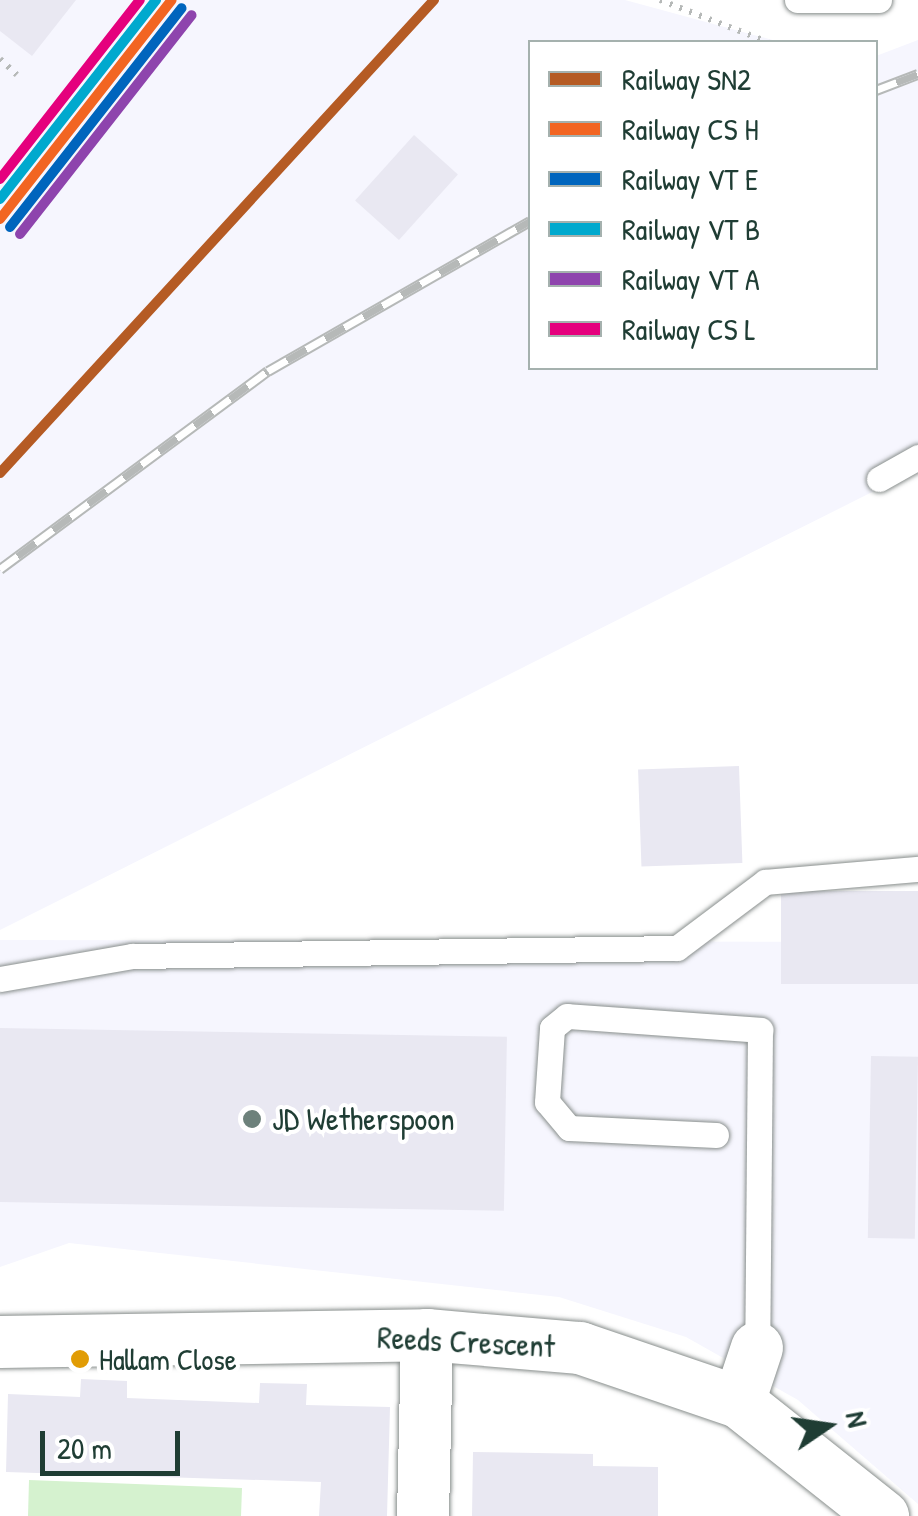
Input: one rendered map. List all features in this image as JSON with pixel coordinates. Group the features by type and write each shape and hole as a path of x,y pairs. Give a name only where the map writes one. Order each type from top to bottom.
{"street":[{"path":"423,1516 426,1335"},
{"name":"Reeds Crescent","path":"0,1342 426,1335 580,1348 739,1402 883,1516"},
{"path":"739,1402 757,1348"}],"lane":[{"path":"797,0 879,0"},
{"path":"880,479 918,457"},
{"path":"0,979 132,956 677,948 765,882 918,868"},
{"path":"716,1135 569,1128 547,1102 552,1028 567,1016 760,1030 757,1348"}],"path":[{"path":"660,0 763,40"},
{"path":"0,59 17,74"}],"shaded area":[{"path":"0,0 625,0 773,40 528,40 528,370 878,370 878,55 918,40 918,469 0,930"},
{"path":"0,940 918,942 918,1504 798,1400 686,1337 559,1297 69,1243 0,1267"}],"green space":[{"path":"29,1480 242,1488 241,1516 28,1516"}],"building":[{"path":"0,0 76,0 32,56 0,31"},
{"path":"414,135 458,174 399,240 355,200"},
{"path":"739,766 742,863 641,866 638,770"},
{"path":"781,891 918,891 918,984 781,984"},
{"name":"JD Wetherspoon","path":"0,1028 507,1037 504,1211 0,1202"},
{"path":"871,1056 918,1057 915,1239 868,1238"},
{"path":"81,1379 127,1381 127,1398 259,1403 260,1383 307,1384 306,1405 390,1407 387,1516 319,1516 321,1482 6,1472 8,1394 80,1397"},
{"path":"473,1452 593,1454 593,1466 658,1467 658,1516 472,1516"}],"railway":[{"path":"878,89 918,74"},
{"path":"0,569 268,371 528,222"}],"rail line":[{"name":"SN2","path":"0,473 434,0"}],"transit line":[{"path":"0,179 140,0"},
{"path":"0,199 156,0"},
{"path":"0,219 172,0"},
{"path":"10,227 182,8"},
{"path":"20,234 192,15"}],"place":[{"name":"JD Wetherspoon","path":"252,1119"},
{"name":"Hallam Close","path":"80,1359"}]}
